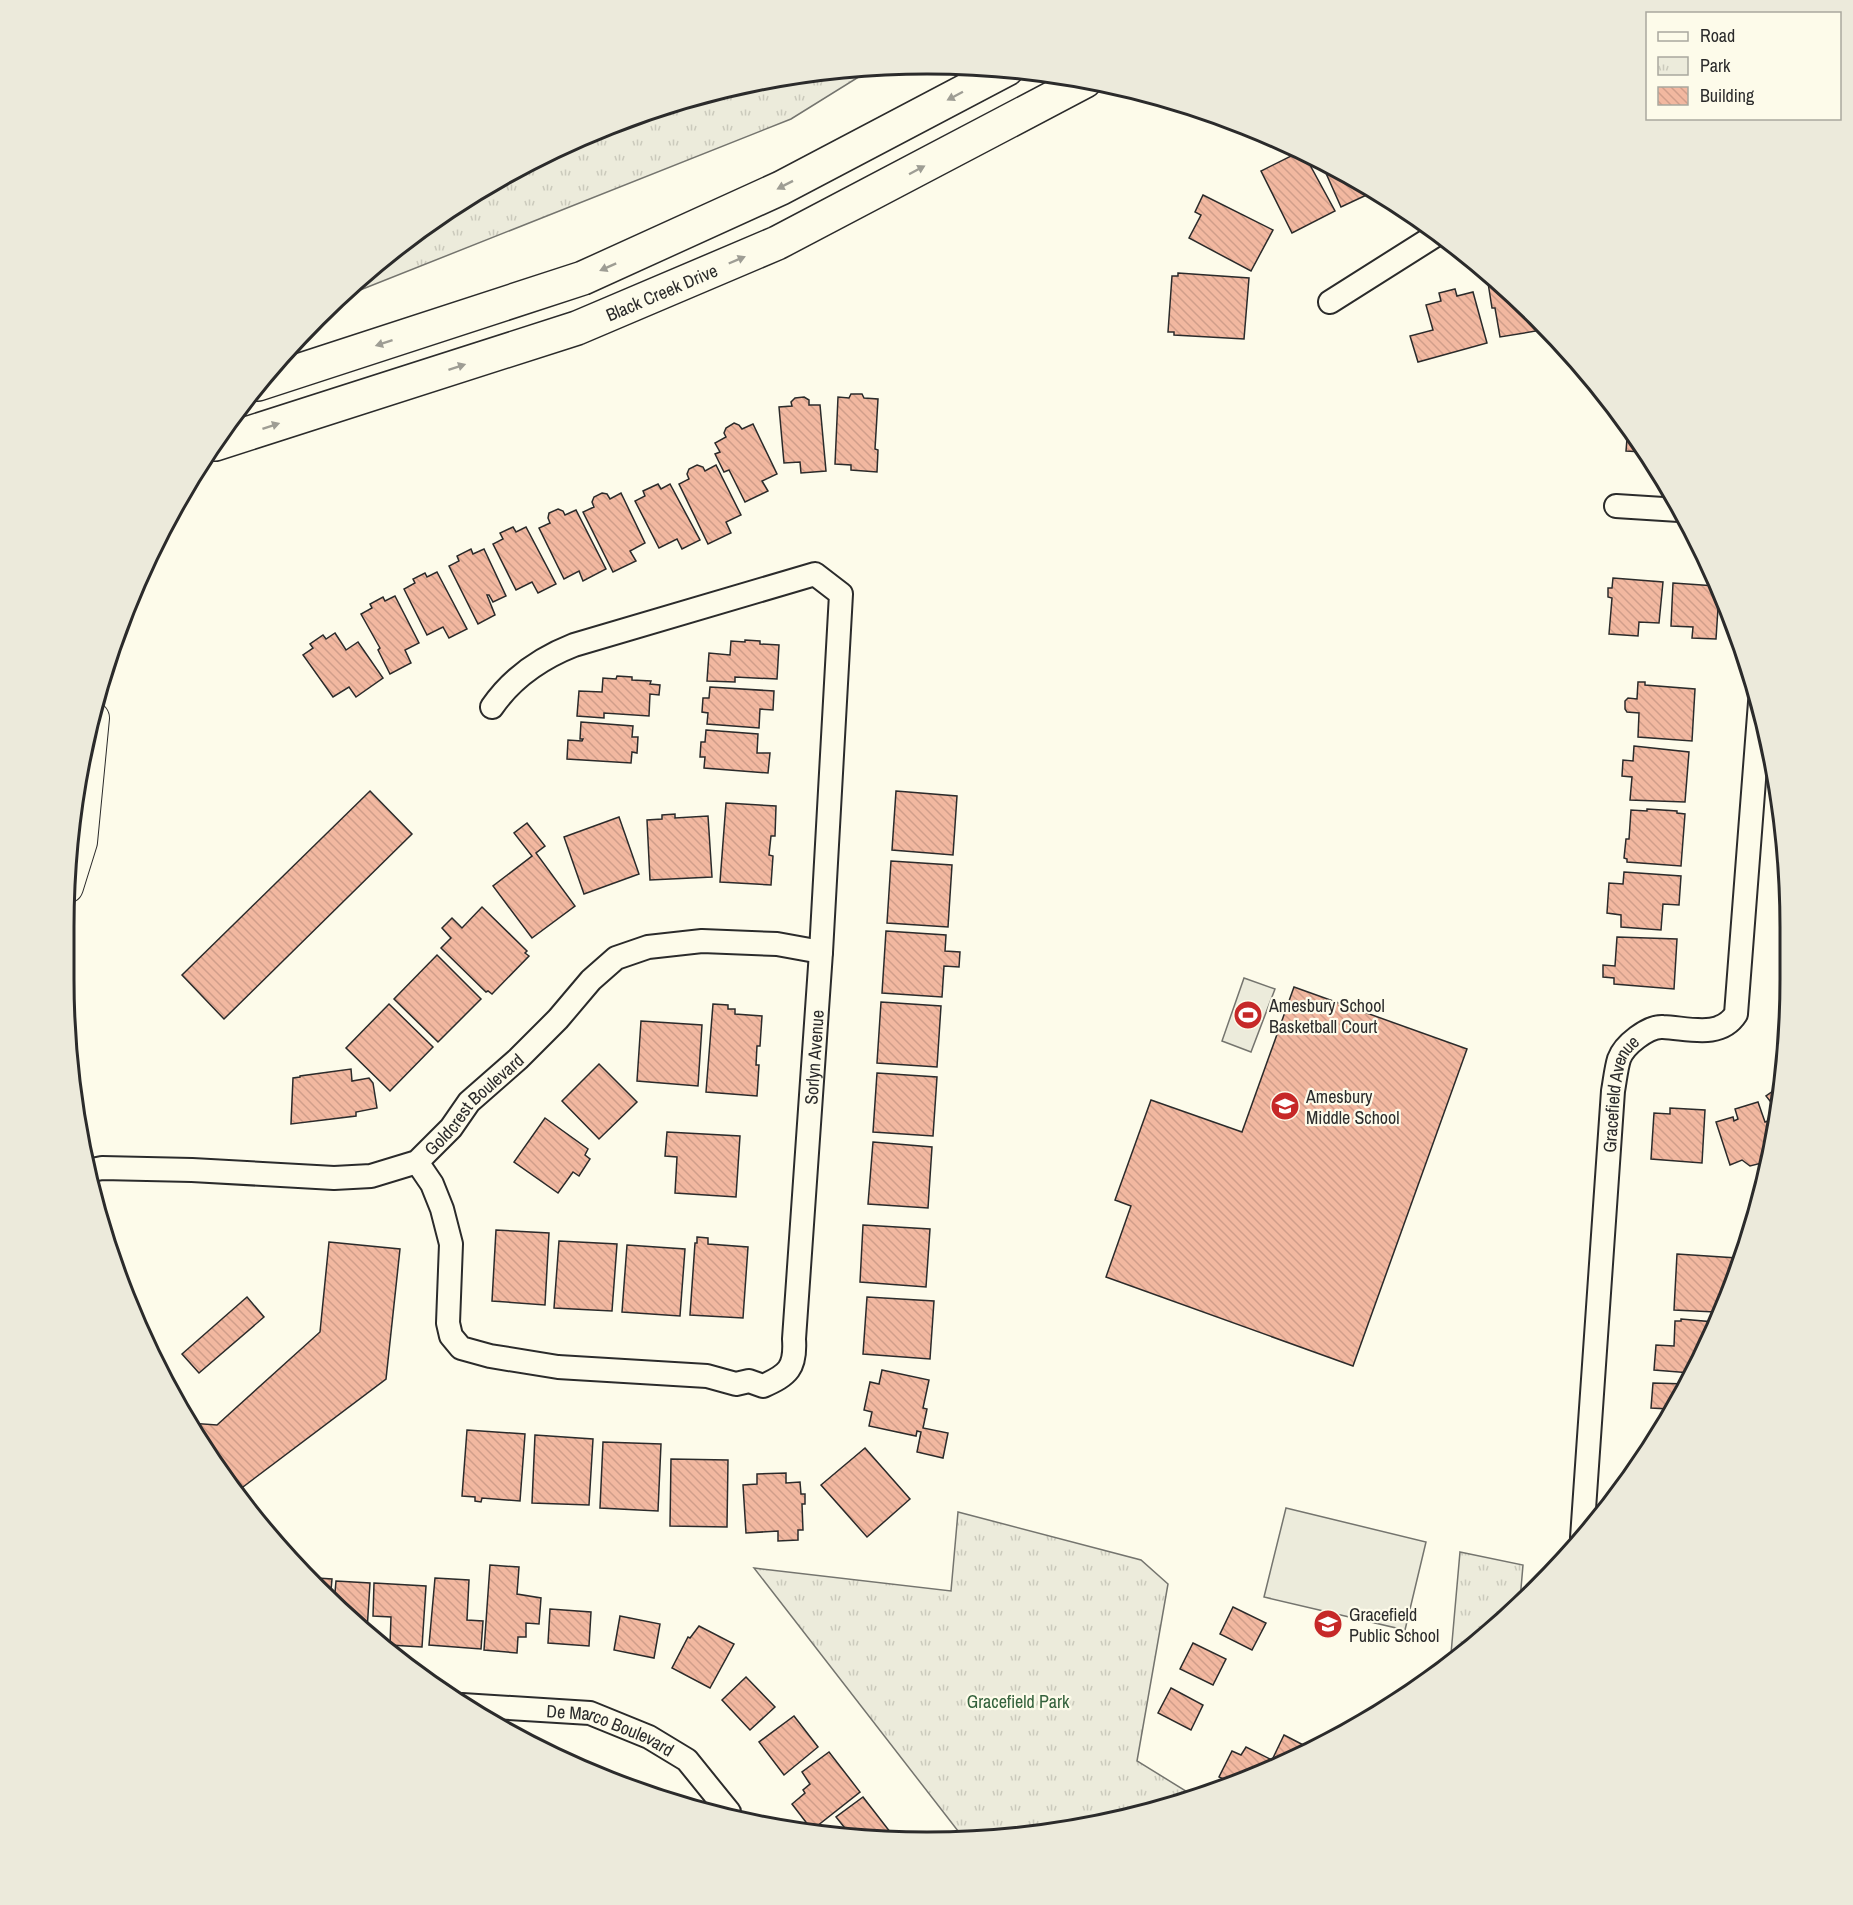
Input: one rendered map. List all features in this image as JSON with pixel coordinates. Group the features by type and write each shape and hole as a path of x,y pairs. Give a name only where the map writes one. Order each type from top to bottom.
{"highway":[{"path":"273,379 583,278 781,188 993,76"},
{"name":"Black Creek Drive","path":"226,440 577,328 777,243 1074,87"}],"main road":[{"path":"77,856 81,842 87,776"}],"street":[{"path":"1330,302 1430,239"},
{"path":"1616,506 1670,509"},
{"name":"Sorlyn Avenue","path":"417,1162 432,1184 442,1209 451,1244 448,1323 450,1336 461,1348 490,1356 558,1367 707,1376 736,1383 749,1381 763,1386 782,1378 790,1369 795,1355 794,1339 821,952 841,594 815,574 562,650 539,662 518,678 492,707"},
{"name":"Gracefield Avenue","path":"1583,1522 1613,1091 1620,1057 1633,1040 1660,1027 1694,1031 1715,1029 1726,1026 1736,1014 1757,737"},
{"name":"Goldcrest Boulevard","path":"96,1169 192,1170 334,1178 371,1176 417,1162 450,1128 469,1102 525,1052 558,1019 591,980 615,958 648,947 702,941 777,944 821,952"},
{"name":"De Marco Boulevard","path":"490,1711 590,1713 649,1737 687,1760 725,1806"}],"green space":[{"path":"860,76 791,119 357,291 407,250 453,217 549,161 600,138 652,119 760,90"},
{"name":"Amesbury School Basketball Court","path":"1244,978 1275,989 1251,1052 1222,1041"},
{"path":"1286,1508 1426,1542 1405,1630 1264,1597"},
{"name":"Gracefield Park","path":"958,1512 1141,1560 1168,1584 1137,1761 1185,1791 1093,1815 1038,1824 958,1831 754,1568 951,1591"},
{"path":"1460,1552 1523,1565 1521,1591 1451,1651"}],"building":[{"path":"1292,156 1304,161 1309,164 1335,211 1292,233 1261,171"},
{"path":"1326,173 1365,196 1341,207"},
{"path":"1203,195 1273,230 1251,271 1189,238 1201,215 1195,212"},
{"path":"1178,273 1249,278 1244,339 1174,335 1174,332 1168,332 1172,276 1178,276"},
{"path":"1488,284 1536,331 1500,337 1495,308 1492,308"},
{"path":"1455,289 1457,296 1473,292 1487,343 1418,362 1410,336 1433,330 1426,305 1441,301 1439,293"},
{"path":"851,394 862,394 864,398 878,399 875,449 878,450 877,472 851,470 851,465 835,464 838,397 849,398"},
{"path":"804,397 809,400 809,405 820,405 826,471 801,473 800,462 784,463 779,407 792,406 791,402 795,398"},
{"path":"734,423 742,429 753,424 777,474 762,481 768,491 745,502 729,470 724,472 715,454 720,452 715,443 726,437 724,433 726,428"},
{"path":"1627,440 1635,452 1626,451"},
{"path":"697,465 703,467 705,471 716,465 741,515 726,522 731,533 708,544 679,484 689,479 687,474 689,469"},
{"path":"658,484 661,489 670,484 700,540 682,549 677,539 659,548 635,501 645,496 643,491"},
{"path":"602,493 607,494 610,499 621,493 645,543 630,551 636,561 613,572 583,512 594,507 592,502 594,497"},
{"path":"558,509 565,515 576,510 606,569 583,581 579,571 564,579 539,528 550,523 549,513"},
{"path":"513,527 516,532 526,527 556,584 538,593 532,582 516,590 493,544 503,539 500,533"},
{"path":"471,549 473,554 484,549 506,596 493,602 487,595 495,615 478,624 449,566 459,561 457,556"},
{"path":"437,572 467,629 449,638 443,627 427,635 404,589 415,583 413,579 425,573 427,577"},
{"path":"1613,578 1663,582 1659,623 1639,622 1638,636 1609,634 1612,598 1608,597 1608,588 1612,588"},
{"path":"1673,583 1708,585 1718,608 1716,639 1692,638 1693,627 1671,626"},
{"path":"395,596 419,643 405,650 411,663 390,674 378,650 380,648 361,614 372,608 370,604 383,597 385,601"},
{"path":"335,633 346,650 358,642 383,678 356,697 349,687 333,697 303,655 313,648 310,644 323,635 326,639"},
{"path":"745,640 779,645 777,679 735,677 735,682 707,681 709,653 730,655 731,641 745,642"},
{"path":"617,676 632,677 632,680 651,681 650,684 660,685 659,695 650,694 649,716 604,713 604,718 577,716 579,691 602,692 603,678 616,679"},
{"path":"1638,682 1645,682 1645,685 1695,689 1692,741 1638,737 1639,713 1627,712 1625,701 1628,698 1637,699"},
{"path":"710,687 774,691 773,710 760,709 759,728 707,724 708,713 702,712 703,698 709,698"},
{"path":"581,722 633,726 632,737 638,737 637,753 632,752 631,763 567,759 568,740 582,741 583,739 580,739"},
{"path":"706,730 758,734 757,753 770,753 768,773 704,768 705,757 700,757 701,742 705,742"},
{"path":"1634,746 1689,752 1685,802 1630,800 1632,777 1622,776 1623,760 1633,761"},
{"path":"370,791 412,834 224,1019 182,975"},
{"path":"896,791 957,796 953,855 892,850"},
{"path":"726,803 776,806 775,836 771,836 769,855 773,856 771,885 720,882"},
{"path":"1647,809 1677,811 1677,813 1685,814 1681,866 1627,862 1624,858 1626,839 1629,839 1631,810 1647,811"},
{"path":"675,814 675,818 708,816 712,877 650,880 647,820 662,819 662,815"},
{"path":"619,817 639,874 584,894 564,837"},
{"path":"527,823 545,846 536,853 575,906 532,938 493,886 532,856 514,833"},
{"path":"891,861 952,865 948,927 887,923"},
{"path":"1624,872 1681,876 1679,905 1663,904 1661,930 1621,927 1621,915 1607,913 1609,883 1623,884"},
{"path":"482,907 527,951 525,953 529,956 492,994 486,992 441,948 451,938 442,928 452,918 462,928"},
{"path":"886,931 946,935 945,951 960,952 959,967 944,966 942,997 882,993"},
{"path":"1617,937 1677,939 1674,989 1614,984 1614,978 1603,977 1603,965 1615,966"},
{"path":"437,955 481,999 438,1042 394,999"},
{"path":"1294,987 1467,1049 1353,1366 1106,1277 1131,1206 1115,1200 1151,1100 1242,1132"},
{"path":"881,1002 941,1006 937,1067 877,1063"},
{"path":"389,1004 433,1047 390,1091 346,1048"},
{"path":"713,1004 728,1005 728,1009 735,1009 735,1014 762,1016 760,1046 757,1046 756,1065 759,1065 757,1096 706,1092"},
{"path":"641,1021 702,1025 698,1086 637,1081"},
{"path":"599,1064 637,1102 599,1139 562,1101"},
{"path":"351,1069 352,1081 369,1078 373,1083 377,1108 356,1112 356,1116 291,1124 293,1078"},
{"path":"877,1073 937,1077 933,1136 873,1132"},
{"path":"1772,1092 1770,1101 1766,1096"},
{"path":"1758,1102 1765,1122 1767,1121 1758,1164 1750,1166 1742,1160 1730,1165 1716,1122 1733,1117 1734,1121 1738,1119 1735,1109"},
{"path":"1670,1108 1705,1110 1702,1163 1651,1159 1654,1113 1670,1114"},
{"path":"545,1118 588,1149 585,1155 590,1159 579,1176 573,1172 558,1193 514,1162"},
{"path":"667,1132 740,1136 736,1197 675,1193 677,1157 665,1156"},
{"path":"873,1142 932,1147 928,1208 868,1204"},
{"path":"863,1225 930,1229 926,1287 860,1282"},
{"path":"496,1230 549,1233 545,1305 492,1301"},
{"path":"697,1237 708,1238 708,1244 748,1247 743,1318 690,1315"},
{"path":"559,1241 617,1244 612,1311 554,1308"},
{"path":"329,1242 400,1249 386,1379 242,1487 200,1424 217,1425 320,1332"},
{"path":"627,1245 685,1249 680,1316 622,1312"},
{"path":"1677,1254 1732,1258 1712,1312 1674,1310"},
{"path":"247,1297 264,1317 199,1373 182,1354"},
{"path":"867,1297 934,1301 930,1359 863,1354"},
{"path":"1681,1319 1708,1321 1683,1372 1654,1370 1656,1345 1674,1346 1675,1321 1681,1321"},
{"path":"882,1370 929,1380 923,1408 927,1409 923,1428 948,1433 943,1458 917,1452 921,1432 917,1431 916,1436 869,1426 872,1412 864,1410 870,1382 879,1384"},
{"path":"1653,1383 1677,1384 1663,1409 1651,1408"},
{"path":"467,1430 525,1434 520,1501 482,1498 481,1502 475,1501 475,1497 462,1496"},
{"path":"535,1435 593,1439 589,1505 532,1503"},
{"path":"603,1442 661,1444 658,1511 600,1508"},
{"path":"865,1448 910,1499 867,1537 821,1485"},
{"path":"671,1459 728,1460 727,1527 670,1526"},
{"path":"786,1473 786,1483 800,1482 801,1494 805,1494 805,1504 802,1504 803,1530 798,1530 798,1540 778,1541 778,1531 746,1533 743,1485 757,1484 757,1474"},
{"path":"490,1565 519,1567 517,1594 541,1598 539,1624 526,1623 526,1637 518,1637 517,1653 484,1650"},
{"path":"319,1578 332,1579 331,1589"},
{"path":"435,1578 469,1580 467,1620 483,1621 481,1649 429,1645"},
{"path":"336,1581 370,1583 368,1623 364,1620 335,1593"},
{"path":"374,1583 426,1586 422,1647 395,1645 390,1641 391,1617 373,1616"},
{"path":"1233,1607 1266,1623 1252,1650 1220,1634"},
{"path":"550,1609 591,1612 589,1646 548,1643"},
{"path":"620,1616 660,1624 654,1658 614,1650"},
{"path":"699,1626 734,1644 710,1688 672,1668 688,1637 690,1638"},
{"path":"1193,1643 1226,1659 1213,1685 1180,1669"},
{"path":"746,1677 775,1707 750,1730 722,1700"},
{"path":"1171,1688 1203,1705 1191,1730 1158,1713"},
{"path":"794,1716 818,1747 784,1775 759,1742"},
{"path":"1284,1735 1303,1745 1273,1758"},
{"path":"1246,1747 1270,1759 1222,1778 1219,1777 1232,1751 1241,1755"},
{"path":"829,1752 860,1792 819,1824 806,1823 792,1804 805,1793 803,1790 810,1784 802,1772"},
{"path":"863,1797 889,1831 844,1827 836,1817"}],"place":[{"name":"Amesbury School Basketball Court","path":"1248,1015"},
{"name":"Amesbury Middle School","path":"1285,1106"},
{"name":"Gracefield Public School","path":"1328,1624"}]}
